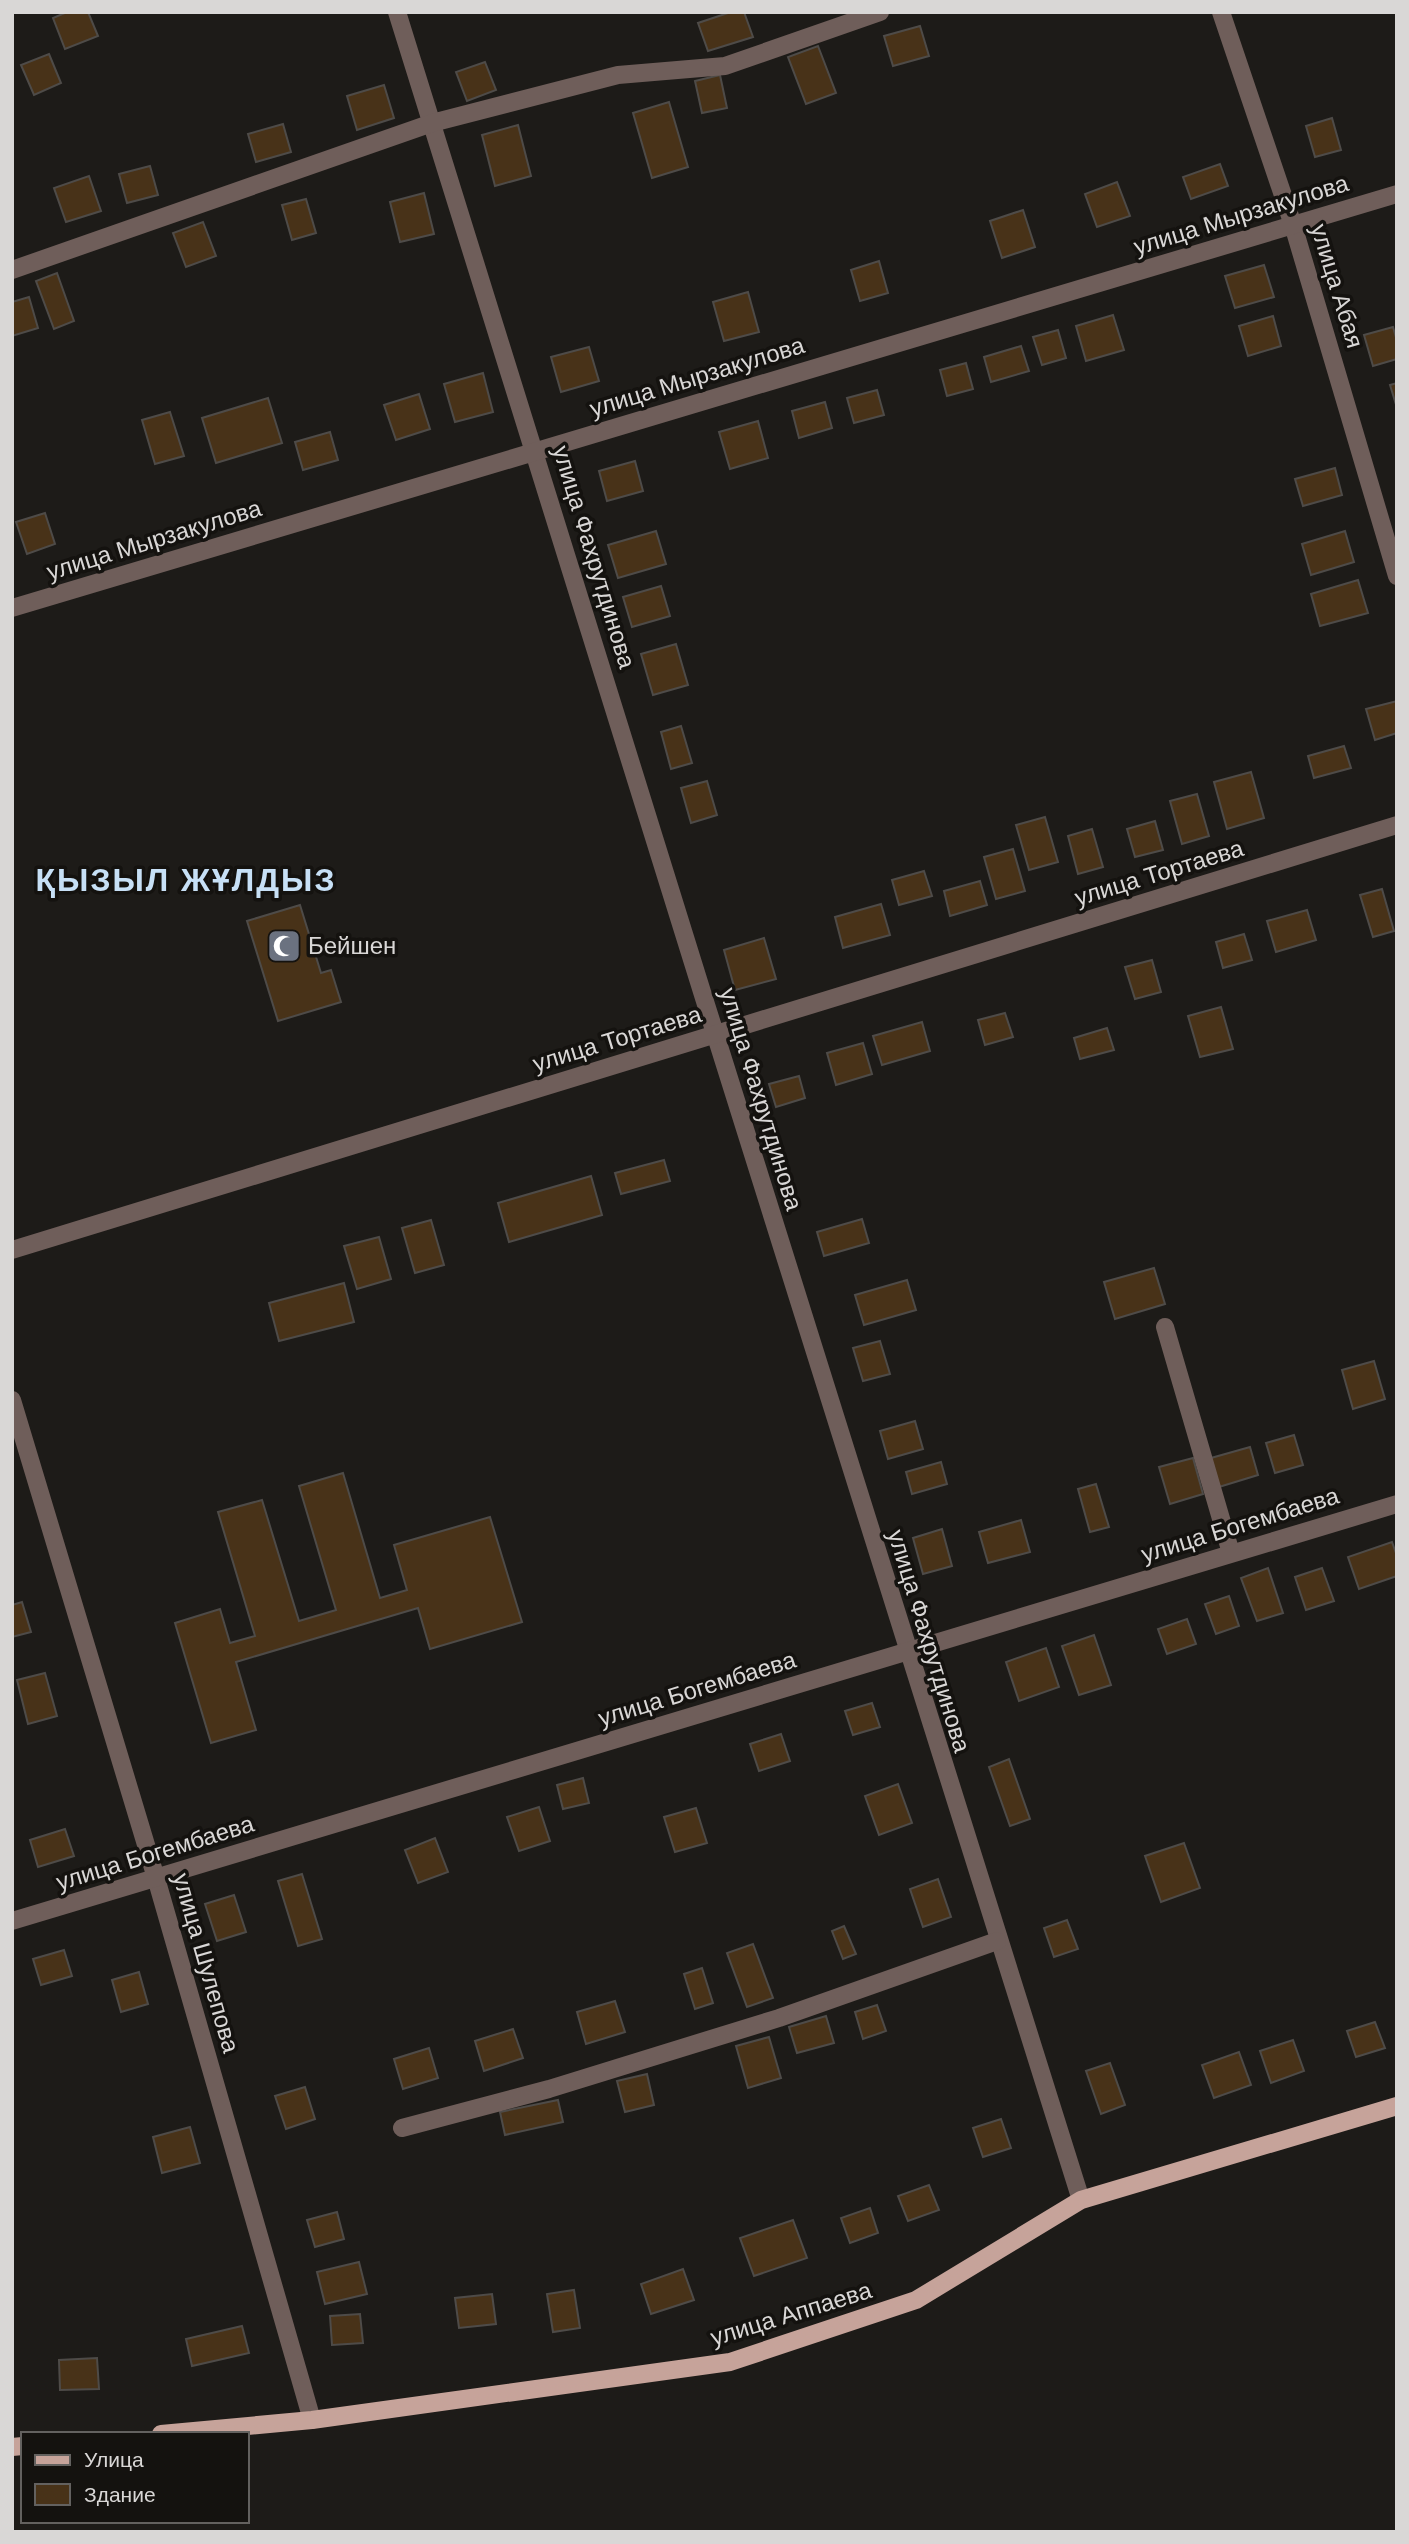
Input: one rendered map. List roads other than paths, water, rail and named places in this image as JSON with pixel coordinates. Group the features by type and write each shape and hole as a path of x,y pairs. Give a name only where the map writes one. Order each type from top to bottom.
{"main road":[{"name":"улица Аппаева","path":"183,2432 312,2420 730,2362 916,2300 1080,2200 1397,2106"}],"street":[{"name":"улица Фахрутдинова","path":"397,12 536,451 906,1652 1080,2200"},
{"path":"12,270 432,123 618,75 725,66 880,12"},
{"name":"улица Абая","path":"1221,12 1293,225 1397,576"},
{"name":"улица Мырзакулова","path":"12,608 1397,194"},
{"name":"улица Тортаева","path":"12,1250 1397,825"},
{"path":"1165,1327 1231,1553"},
{"name":"улица Шулепова","path":"12,1400 156,1878 312,2420"},
{"name":"улица Богембаева","path":"12,1921 1397,1504"},
{"path":"402,2128 549,2090 766,2022 998,1941"}],"place":[{"name":"Бейшен","path":"284,946"}],"district":[{"name":"ҚЫЗЫЛ ЖҰЛДЫЗ","path":"186,880"}]}
